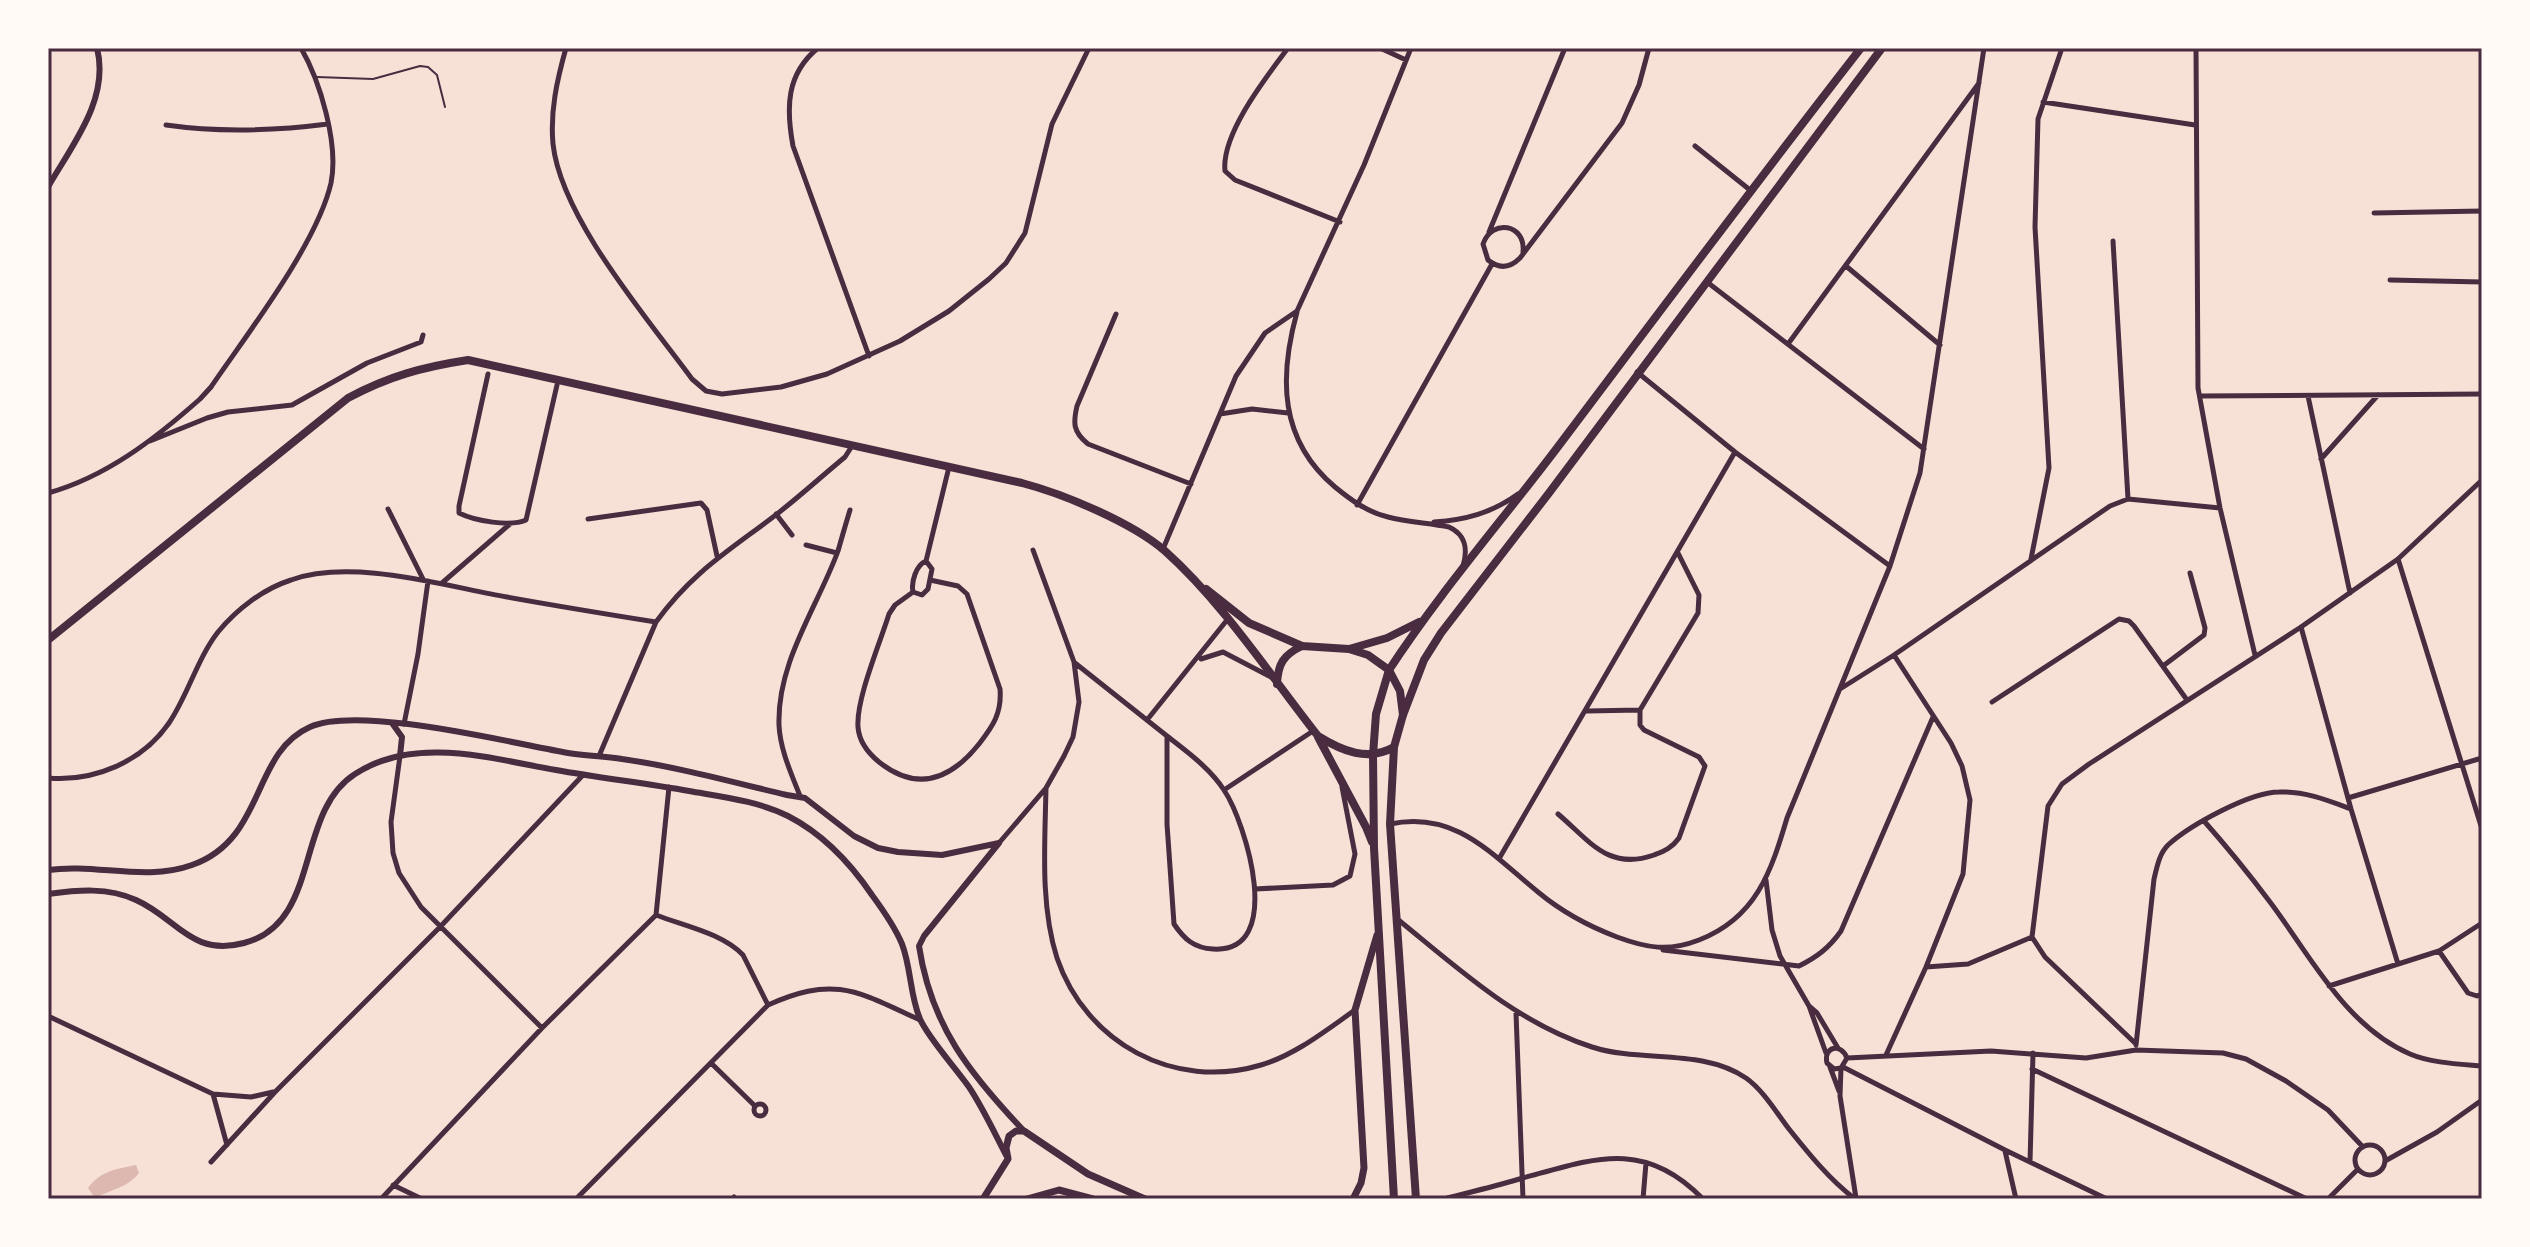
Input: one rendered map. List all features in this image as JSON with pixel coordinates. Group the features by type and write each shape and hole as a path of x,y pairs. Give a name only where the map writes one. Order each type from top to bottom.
{"main road":[{"path":"1394,1199 1374,848 1373,755 1376,714 1389,670 1423,620 1861,48"},
{"path":"1416,1199 1390,824 1394,747 1424,660 1441,633 1882,48"},
{"path":"48,640 348,398 379,381 409,371 468,360 1022,483 1065,497 1163,549 1196,581 1249,623 1302,646 1349,649 1368,655 1389,670 1400,691 1403,715"},
{"path":"1196,581 1316,734 1374,848"},
{"path":"1349,649 1399,634 1423,620"},
{"path":"1275,681 1285,656 1302,646"},
{"path":"1316,734 1343,750 1373,755 1394,747"},
{"path":"1353,1199 1364,1168 1355,1010 1372,962 1379,925"},
{"path":"983,1199 1008,1159 1006,1148 1009,1136 1016,1131 1024,1131 1088,1174 1145,1199"},
{"path":"1027,1199 1059,1190 1093,1199"}],"street":[{"path":"48,187 92,111 100,79 97,48"},
{"path":"48,493 109,469 189,409 211,387 295,261 317,219 332,173 328,124 316,77 301,48"},
{"path":"566,48 552,120 554,147 565,191 593,241 647,318 692,379 706,391 714,393 781,387 827,374 900,341 949,311 989,279 1014,253 1025,233 1052,124 1089,48"},
{"path":"818,48 793,80 787,117 793,146 869,356"},
{"path":"1288,48 1246,107 1226,153 1225,171 1235,180 1340,222"},
{"path":"1380,48 1406,60"},
{"path":"1411,48 1340,222 1297,311 1286,374 1288,413 1310,461 1357,505 1386,517 1449,527 1461,535 1465,546 1461,571"},
{"path":"1565,48 1488,233 1483,250 1492,264 1498,267 1511,266 1622,123 1635,95 1649,48"},
{"path":"1659,949 1694,942 1726,927 1756,899 1890,566 1925,449 1984,48"},
{"path":"2031,559 2049,468 2035,227 2038,119 2062,48"},
{"path":"2196,48 2196,368 2220,508 2255,655"},
{"path":"1788,344 1980,82"},
{"path":"2043,102 2195,125"},
{"path":"166,125 244,132 328,124"},
{"path":"1695,146 1750,190"},
{"path":"2374,213 2482,211"},
{"path":"1488,233 1500,227 1513,229 1522,239 1523,252"},
{"path":"2113,241 2128,499"},
{"path":"1357,505 1492,264"},
{"path":"1846,266 1940,345"},
{"path":"2390,280 2482,282"},
{"path":"1707,282 1925,449"},
{"path":"1163,549 1219,414 1249,354 1265,333 1297,311"},
{"path":"1116,314 1077,406 1073,421 1076,433 1088,444 1191,484"},
{"path":"145,443 228,412 292,405 367,363 421,342 423,335"},
{"path":"1637,372 1735,452 1890,566"},
{"path":"488,374 458,510 462,515 511,523 524,522 528,514 557,385"},
{"path":"2200,396 2482,394"},
{"path":"2321,460 2378,395"},
{"path":"2308,396 2350,593"},
{"path":"1219,414 1252,409 1288,413"},
{"path":"599,756 656,622 690,580 845,457 852,446"},
{"path":"1500,857 1735,452"},
{"path":"913,592 918,568 926,561 949,467"},
{"path":"2136,1047 2045,957 2032,937 2048,806 2054,793 2089,764 2301,627 2398,559 2482,480"},
{"path":"1425,522 1470,518 1507,502 1528,486"},
{"path":"1840,689 1894,655 2094,515 2128,499 2220,508"},
{"path":"588,519 701,503 707,510 717,557"},
{"path":"388,509 426,581 418,654 404,724"},
{"path":"800,796 782,744 779,725 781,699 793,652 837,553 850,510"},
{"path":"776,514 792,535"},
{"path":"441,584 511,523"},
{"path":"806,545 837,553"},
{"path":"1024,1131 982,1086 937,1017 919,946 1046,788 1073,737 1079,702 1074,662 1033,550"},
{"path":"1558,814 1607,855 1623,861 1636,861 1674,845 1679,838 1705,766 1699,757 1644,730 1640,725 1640,710 1700,608 1699,595 1677,552"},
{"path":"2398,559 2482,829"},
{"path":"926,561 932,569 924,594 913,592 895,605 889,614 860,707 858,726 861,740 870,755 889,770 913,779 932,779 958,766 995,722 1001,701 1000,689 967,594 958,586 930,580"},
{"path":"48,778 71,780 109,770 152,744 169,722 218,633 265,592 291,580 334,571 426,581 656,622"},
{"path":"2163,666 2204,635 2205,628 2190,573"},
{"path":"1992,702 2119,619 2129,621 2187,700"},
{"path":"1147,720 1227,620"},
{"path":"2301,627 2398,964"},
{"path":"1196,661 1223,652 1275,681"},
{"path":"1886,1055 1963,874 1970,800 1962,766 1951,743 1894,655"},
{"path":"1074,662 1147,720 1167,736 1204,766 1224,790 1241,825 1255,889 1249,931 1232,947 1221,950 1197,947 1183,938 1174,924 1167,824 1167,736"},
{"path":"1587,711 1640,710"},
{"path":"1390,824 1423,821 1449,827 1500,857 1537,892 1589,927 1659,949 1799,966 1816,958 1841,931 1933,716"},
{"path":"48,870 68,867 154,873 194,864 214,854 246,820 279,753 298,733 329,721 404,724 695,772 800,796 854,836 878,848 898,852 942,855 999,843"},
{"path":"392,723 402,737 391,822 393,853 407,889 440,927 542,1028"},
{"path":"1224,790 1316,734"},
{"path":"48,894 85,889 123,895 138,900 199,942 212,947 247,943 267,933 286,915 323,810 339,786 356,773 400,756 433,752 669,787 766,807 792,818 854,868 903,946 921,1020 972,1091 1008,1159"},
{"path":"2348,798 2482,758"},
{"path":"211,1162 583,775"},
{"path":"1255,889 1333,885 1350,876 1355,854 1341,783"},
{"path":"381,1199 542,1028 656,915 669,787"},
{"path":"1046,788 1048,910 1057,957 1073,994 1089,1016 1116,1042 1166,1065 1199,1073 1235,1072 1287,1055 1355,1010"},
{"path":"2136,1047 2154,879 2159,860 2169,845 2204,821 2245,799 2274,791 2295,792 2351,809"},
{"path":"2204,821 2241,863 2329,986 2363,1021 2389,1042 2411,1054 2482,1066"},
{"path":"1766,877 1772,930 1783,963 1809,1006 1840,1096 1856,1199"},
{"path":"656,915 713,936 737,949 768,1005"},
{"path":"1395,917 1516,1013 1561,1036 1595,1048 1633,1055 1702,1060 1735,1072 1755,1085 1822,1169 1856,1199"},
{"path":"2329,986 2439,951 2482,923"},
{"path":"1926,967 1968,964 2032,937"},
{"path":"2439,951 2468,993 2482,994"},
{"path":"576,1199 768,1005 808,989 857,991 921,1020 937,1017"},
{"path":"1809,1006 1840,1049 1844,1064 1840,1096"},
{"path":"1516,1013 1523,1199"},
{"path":"48,1016 213,1094 251,1097 275,1092"},
{"path":"1830,1067 1886,1055 1991,1051 2086,1058 2136,1047 2223,1053 2246,1059 2286,1081 2328,1110 2363,1147"},
{"path":"1826,1054 1833,1048 1871,1057"},
{"path":"2030,1162 2033,1053"},
{"path":"711,1063 755,1106"},
{"path":"1844,1064 1862,1078 2107,1199"},
{"path":"2032,1069 2307,1199"},
{"path":"213,1094 227,1145"},
{"path":"2385,1161 2374,1145 2363,1147 2354,1159 2357,1170 2366,1176 2377,1174 2385,1161 2437,1132 2482,1100"},
{"path":"2005,1150 2016,1199"},
{"path":"1444,1199 1590,1159 1629,1159 1646,1163 1682,1181 1703,1199"},
{"path":"1643,1199 1646,1163"},
{"path":"2328,1199 2357,1170"},
{"path":"393,1185 422,1199"}],"lane":[{"path":"316,77 373,79 420,66 428,67 437,75 445,107"},
{"path":"48,921 48,936"}],"shaded area":[{"path":"136,1165 139,1173 119,1188 95,1198 88,1188 103,1174"}]}
